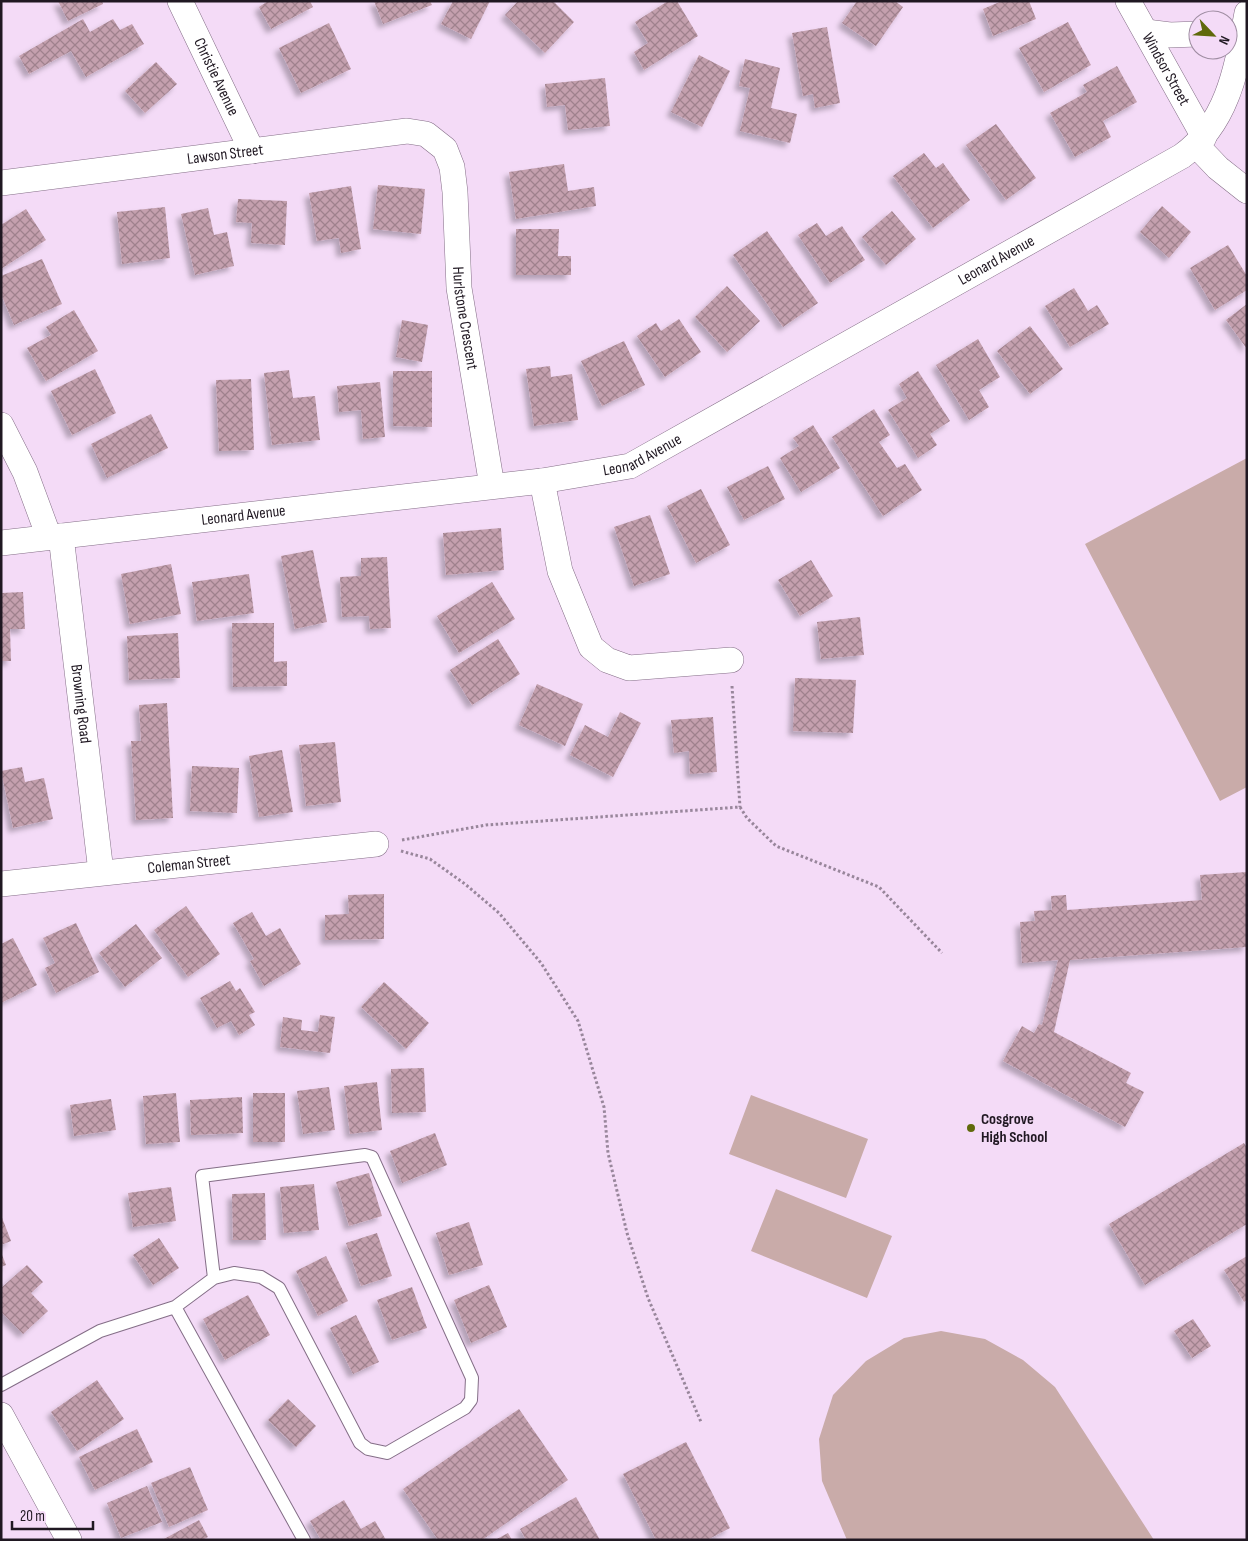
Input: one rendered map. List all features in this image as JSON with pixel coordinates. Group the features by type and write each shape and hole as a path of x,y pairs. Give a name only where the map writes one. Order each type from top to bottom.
{"street":[{"name":"Christie Avenue","path":"180,1 252,151"},
{"name":"Windsor Street","path":"1128,1 1146,32 1201,141 1218,168 1247,191"},
{"path":"1201,141 1217,119 1228,95 1237,65 1247,13"},
{"path":"1146,32 1170,35 1188,34"},
{"name":"Lawson Street","path":"1,183 406,130 426,134 445,149"},
{"name":"Leonard Avenue","path":"1,543 542,481 630,466 651,456 1182,156 1201,141"},
{"name":"Hurlstone Crescent","path":"445,149 452,167 455,192 459,288 492,486"},
{"name":"Browning Road","path":"1,424 55,537 101,872"},
{"path":"542,481 560,571 591,648 608,660 629,668 731,660"},
{"name":"Coleman Street","path":"1,884 376,844"},
{"path":"1,1415 69,1540"}],"lane":[{"path":"1,1385 100,1332 175,1307 214,1278 234,1273 261,1277 279,1288 360,1443 368,1450 387,1453 465,1408 471,1400 472,1378 372,1157 365,1155 202,1176 214,1278"},
{"path":"175,1307 304,1540"}],"path":[{"path":"731,660 740,807 747,818 776,846 879,887 942,952"},
{"path":"376,844 486,825 740,807"},
{"path":"376,844 430,860 472,890 499,913 541,963 578,1021 604,1107 608,1153 627,1233 648,1298 702,1422"}],"shaded area":[{"path":"1247,458 1247,787 1220,801 1085,544"},
{"path":"751,1095 868,1139 846,1198 729,1154"},
{"path":"776,1189 892,1236 867,1298 751,1251"},
{"path":"941,1331 985,1339 1023,1360 1055,1387 1154,1540 847,1540 822,1481 819,1439 833,1395 866,1361 904,1338"}],"building":[{"path":"58,1 102,1 103,4 68,21"},
{"path":"268,1 310,1 313,7 271,29 259,7"},
{"path":"374,1 430,1 432,5 383,24"},
{"path":"453,1 490,1 471,39 441,24"},
{"path":"518,1 553,1 574,22 545,53 505,15"},
{"path":"668,1 677,1 698,36 644,70 634,52 648,43 635,22"},
{"path":"857,1 895,1 903,7 876,46 842,23"},
{"path":"1002,1 1029,1 1036,19 993,36 983,9"},
{"path":"83,19 90,32 113,19 120,30 132,24 144,44 86,77 71,51 29,74 19,56"},
{"path":"1068,22 1091,65 1044,92 1019,48"},
{"path":"329,23 351,69 301,93 279,48"},
{"path":"827,27 840,103 815,108 813,94 803,96 792,33"},
{"path":"699,55 730,71 702,127 671,112"},
{"path":"745,59 780,68 771,108 797,114 790,143 740,131 750,88 739,86"},
{"path":"156,62 177,84 145,113 125,91"},
{"path":"1117,66 1137,102 1103,121 1111,137 1075,157 1050,113 1087,92 1083,85"},
{"path":"605,78 610,126 568,130 565,105 547,107 545,84"},
{"path":"996,124 1036,178 1006,200 966,145"},
{"path":"924,153 936,168 943,163 970,200 933,228 893,176"},
{"path":"564,164 568,191 594,187 596,206 516,219 509,172"},
{"path":"378,185 425,189 421,234 373,229"},
{"path":"351,186 361,249 341,253 339,238 317,241 309,193"},
{"path":"238,199 287,201 285,245 251,243 252,223 236,222"},
{"path":"1162,206 1191,232 1169,258 1140,232"},
{"path":"165,207 170,258 122,264 117,212"},
{"path":"208,208 214,235 227,232 234,266 195,275 181,214"},
{"path":"26,209 46,240 1,269 1,225"},
{"path":"892,211 916,239 886,265 862,237"},
{"path":"817,223 826,236 842,226 865,260 830,283 798,235"},
{"path":"516,229 559,229 558,256 571,256 571,275 516,275"},
{"path":"767,231 818,303 783,327 733,255"},
{"path":"1228,245 1247,276 1247,290 1215,310 1190,268"},
{"path":"42,259 62,304 14,325 1,294 1,276"},
{"path":"727,286 760,321 727,352 695,317"},
{"path":"1074,288 1088,311 1097,305 1109,324 1070,347 1045,306"},
{"path":"1247,304 1247,349 1226,320"},
{"path":"74,310 98,351 46,381 27,348 51,335 46,327"},
{"path":"679,319 701,352 665,377 637,336 656,323 661,331"},
{"path":"402,320 428,325 422,362 396,357"},
{"path":"1030,326 1063,369 1030,394 997,351"},
{"path":"978,339 1000,377 979,390 989,407 969,420 936,365"},
{"path":"624,341 645,385 602,406 581,361"},
{"path":"550,366 551,377 572,374 578,420 534,426 526,369"},
{"path":"95,369 116,413 72,435 51,391"},
{"path":"289,370 293,398 315,396 320,440 272,445 264,373"},
{"path":"393,371 432,371 432,427 393,426"},
{"path":"918,371 950,421 930,434 937,445 918,458 888,410 907,398 899,384"},
{"path":"251,379 254,450 219,451 216,380"},
{"path":"380,382 385,437 363,439 361,410 339,412 337,386"},
{"path":"874,409 890,435 879,442 897,468 905,464 922,490 883,516 832,437"},
{"path":"151,414 168,448 107,478 91,444"},
{"path":"813,425 840,468 801,492 780,458 799,446 793,438"},
{"path":"768,466 785,499 744,520 727,487"},
{"path":"701,489 730,545 696,563 667,506"},
{"path":"650,515 670,574 634,586 614,527"},
{"path":"501,528 504,570 446,575 443,533"},
{"path":"313,550 327,622 295,629 281,556"},
{"path":"387,557 391,628 370,629 369,616 342,617 340,577 361,576 361,558"},
{"path":"811,560 833,596 800,616 778,580"},
{"path":"171,564 181,614 130,624 121,574"},
{"path":"249,574 254,613 197,621 192,582"},
{"path":"492,582 515,619 459,653 437,616"},
{"path":"23,592 25,629 10,629 11,661 1,661 1,593"},
{"path":"860,617 864,655 821,659 817,622"},
{"path":"232,623 274,623 274,662 287,661 287,686 233,687"},
{"path":"178,633 180,678 129,680 127,636"},
{"path":"498,639 520,674 472,705 450,670"},
{"path":"795,678 856,680 853,733 793,731"},
{"path":"537,684 583,704 565,746 519,725"},
{"path":"167,703 173,818 136,820 131,741 141,741 139,705"},
{"path":"620,712 641,723 613,777 570,755 585,725 608,737"},
{"path":"713,717 717,772 690,774 689,751 674,753 671,720"},
{"path":"335,742 341,802 306,806 299,745"},
{"path":"282,750 293,812 259,817 249,756"},
{"path":"192,766 239,768 237,813 190,811"},
{"path":"22,767 25,782 44,778 53,819 13,828 1,771"},
{"path":"1247,872 1247,947 1070,960 1054,1032 1131,1073 1126,1083 1144,1092 1125,1127 1003,1061 1022,1026 1034,1033 1039,1024 1042,1025 1058,960 1022,963 1020,922 1035,921 1034,911 1052,910 1051,896 1066,895 1067,910 1202,900 1200,875"},
{"path":"384,894 384,939 325,940 325,915 349,914 348,895"},
{"path":"186,906 220,954 188,977 154,930"},
{"path":"252,912 266,936 280,928 301,964 264,986 250,961 254,959 233,923"},
{"path":"76,923 99,972 56,993 45,968 55,963 43,938"},
{"path":"136,924 162,958 125,987 99,953"},
{"path":"13,938 37,985 1,1003 1,944"},
{"path":"230,981 236,991 240,988 255,1012 249,1015 255,1025 239,1035 231,1021 217,1028 200,998"},
{"path":"384,982 429,1023 406,1049 361,1007"},
{"path":"320,1015 335,1017 330,1053 280,1047 283,1017 302,1020 301,1030 318,1032"},
{"path":"424,1068 426,1112 392,1113 391,1069"},
{"path":"377,1082 382,1130 350,1134 344,1086"},
{"path":"329,1087 335,1130 303,1134 297,1091"},
{"path":"176,1093 180,1142 146,1144 143,1096"},
{"path":"253,1093 285,1093 285,1142 253,1142"},
{"path":"242,1097 243,1133 191,1135 190,1100"},
{"path":"111,1099 116,1130 74,1136 70,1105"},
{"path":"435,1133 447,1165 402,1183 390,1151"},
{"path":"1244,1143 1247,1148 1247,1224 1145,1285 1109,1224"},
{"path":"369,1173 382,1216 349,1226 336,1182"},
{"path":"314,1184 319,1230 284,1233 280,1187"},
{"path":"171,1187 176,1221 133,1227 128,1193"},
{"path":"265,1193 266,1240 233,1240 232,1194"},
{"path":"1,1215 11,1241 1,1245"},
{"path":"469,1222 483,1265 449,1275 436,1233"},
{"path":"377,1233 392,1276 361,1286 346,1243"},
{"path":"159,1238 179,1268 153,1285 133,1255"},
{"path":"1,1252 6,1265 1,1267"},
{"path":"326,1256 348,1301 318,1316 296,1271"},
{"path":"1247,1256 1247,1300 1244,1302 1224,1270"},
{"path":"27,1265 43,1282 31,1293 48,1311 23,1334 1,1312 1,1288"},
{"path":"489,1285 507,1327 471,1343 454,1300"},
{"path":"412,1287 427,1328 392,1340 377,1300"},
{"path":"248,1295 270,1335 225,1360 203,1319"},
{"path":"356,1315 379,1362 353,1374 330,1328"},
{"path":"1193,1319 1211,1346 1192,1358 1174,1331"},
{"path":"97,1380 124,1419 77,1451 51,1412"},
{"path":"288,1399 316,1426 296,1447 268,1420"},
{"path":"519,1409 568,1480 482,1540 438,1540 403,1489"},
{"path":"137,1429 153,1462 95,1490 79,1457"},
{"path":"686,1442 730,1528 707,1540 656,1540 623,1474"},
{"path":"190,1467 208,1510 169,1527 151,1483"},
{"path":"147,1486 162,1522 121,1538 107,1503"},
{"path":"576,1497 600,1540 526,1540 520,1529"},
{"path":"344,1500 361,1529 375,1521 386,1540 321,1540 310,1521"},
{"path":"199,1520 208,1537 202,1540 162,1540"},
{"path":"508,1533 512,1540 495,1540"}],"place":[{"name":"Cosgrove High School","path":"971,1128"}]}
